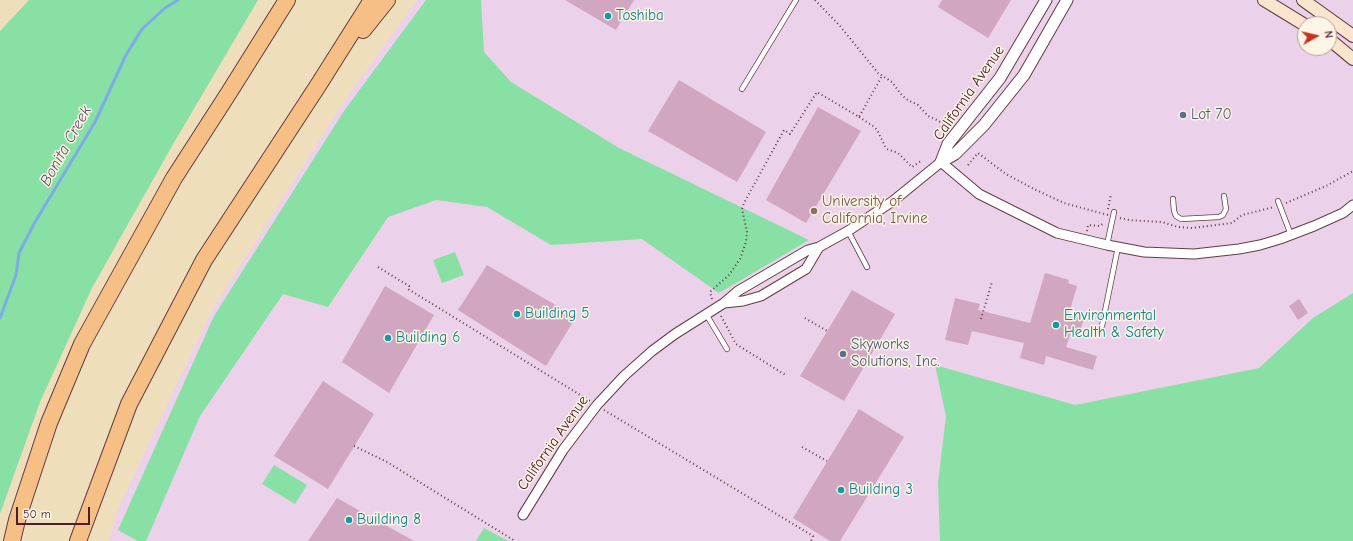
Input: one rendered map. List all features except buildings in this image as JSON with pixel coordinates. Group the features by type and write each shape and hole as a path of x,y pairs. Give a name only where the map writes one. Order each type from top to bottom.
{"highway":[{"path":"78,541 129,404 200,267 372,0"},
{"path":"319,84 387,0"},
{"path":"12,541 17,520 49,423 82,344 174,178 283,4"}],"main road":[{"path":"1264,0 1297,20"},
{"path":"1303,0 1353,36"},
{"path":"1337,46 1353,59"}],"street":[{"name":"California Avenue","path":"941,162 948,144 1000,78 1046,0"},
{"name":"California Avenue","path":"523,515 563,450 597,405 624,376 652,351 675,334 724,303 738,291 808,250 819,247 848,231 893,201 941,162 956,154 984,125 1019,81 1038,52 1067,0"},
{"path":"941,162 979,194 1057,233 1118,248 1144,252 1194,254 1260,245 1314,226 1342,213 1353,205"},
{"name":"California Avenue","path":"724,303 749,300 761,296 806,269 819,247"}],"lane":[{"path":"742,89 796,0"},
{"path":"1173,199 1176,216 1181,219 1203,218 1224,215 1226,209 1224,196"},
{"path":"1278,203 1290,235"},
{"path":"1107,245 1113,214"},
{"path":"848,231 867,267"},
{"path":"1102,326 1118,248"},
{"path":"706,314 727,349"}],"path":[{"path":"815,0 840,26 878,73 892,82 906,99 918,106 928,116 943,124 935,134"},
{"path":"859,117 882,76"},
{"path":"787,376 736,344 710,294 710,292 728,275 740,259 746,242 747,232 742,209 744,203 784,130 790,134 817,92 873,126 877,130 884,146 887,149 898,153 912,167 921,161"},
{"path":"968,165 978,153 1006,174 1036,190 1064,202 1107,215 1113,214 1129,220 1162,222 1178,227 1192,228 1232,223 1242,215 1302,197 1353,171"},
{"path":"1085,240 1088,225 1100,226 1103,224 1107,215 1111,194"},
{"path":"981,319 992,282"},
{"path":"805,318 827,331"},
{"path":"354,446 387,462 515,541"},
{"path":"802,447 827,461"}],"shaded area":[{"name":"University of California, Irvine","path":"417,0 1353,0 1353,541 109,541 118,509 211,312 339,109"}],"green space":[{"path":"29,0 258,0 172,146 92,288 40,402 0,514 0,31"},
{"path":"426,0 481,0 484,52 511,82 619,148 809,240 719,293 642,239 551,245 487,207 436,200 388,217 328,307 283,294 200,416 146,541 138,541 118,530 214,316 344,111"},
{"path":"455,252 464,275 442,283 433,260"},
{"path":"1353,293 1353,541 940,541 938,483 946,416 935,365 1075,405 1259,368 1313,318"},
{"path":"274,465 307,485 295,504 262,484"},
{"path":"484,528 508,541 476,541"}],"waterway":[{"name":"Bonita Creek","path":"0,318 16,275 19,253 35,222 95,122 126,55 142,29 165,8 178,0"}],"place":[{"name":"Toshiba","path":"608,16"},
{"name":"Lot 70","path":"1183,115"},
{"name":"University of California, Irvine","path":"814,211"},
{"name":"Building 5","path":"517,314"},
{"name":"Environmental Health & Safety","path":"1056,325"},
{"name":"Building 6","path":"388,338"},
{"name":"Skyworks Solutions, Inc.","path":"843,354"},
{"name":"Building 3","path":"841,490"},
{"name":"Building 8","path":"349,520"}]}
